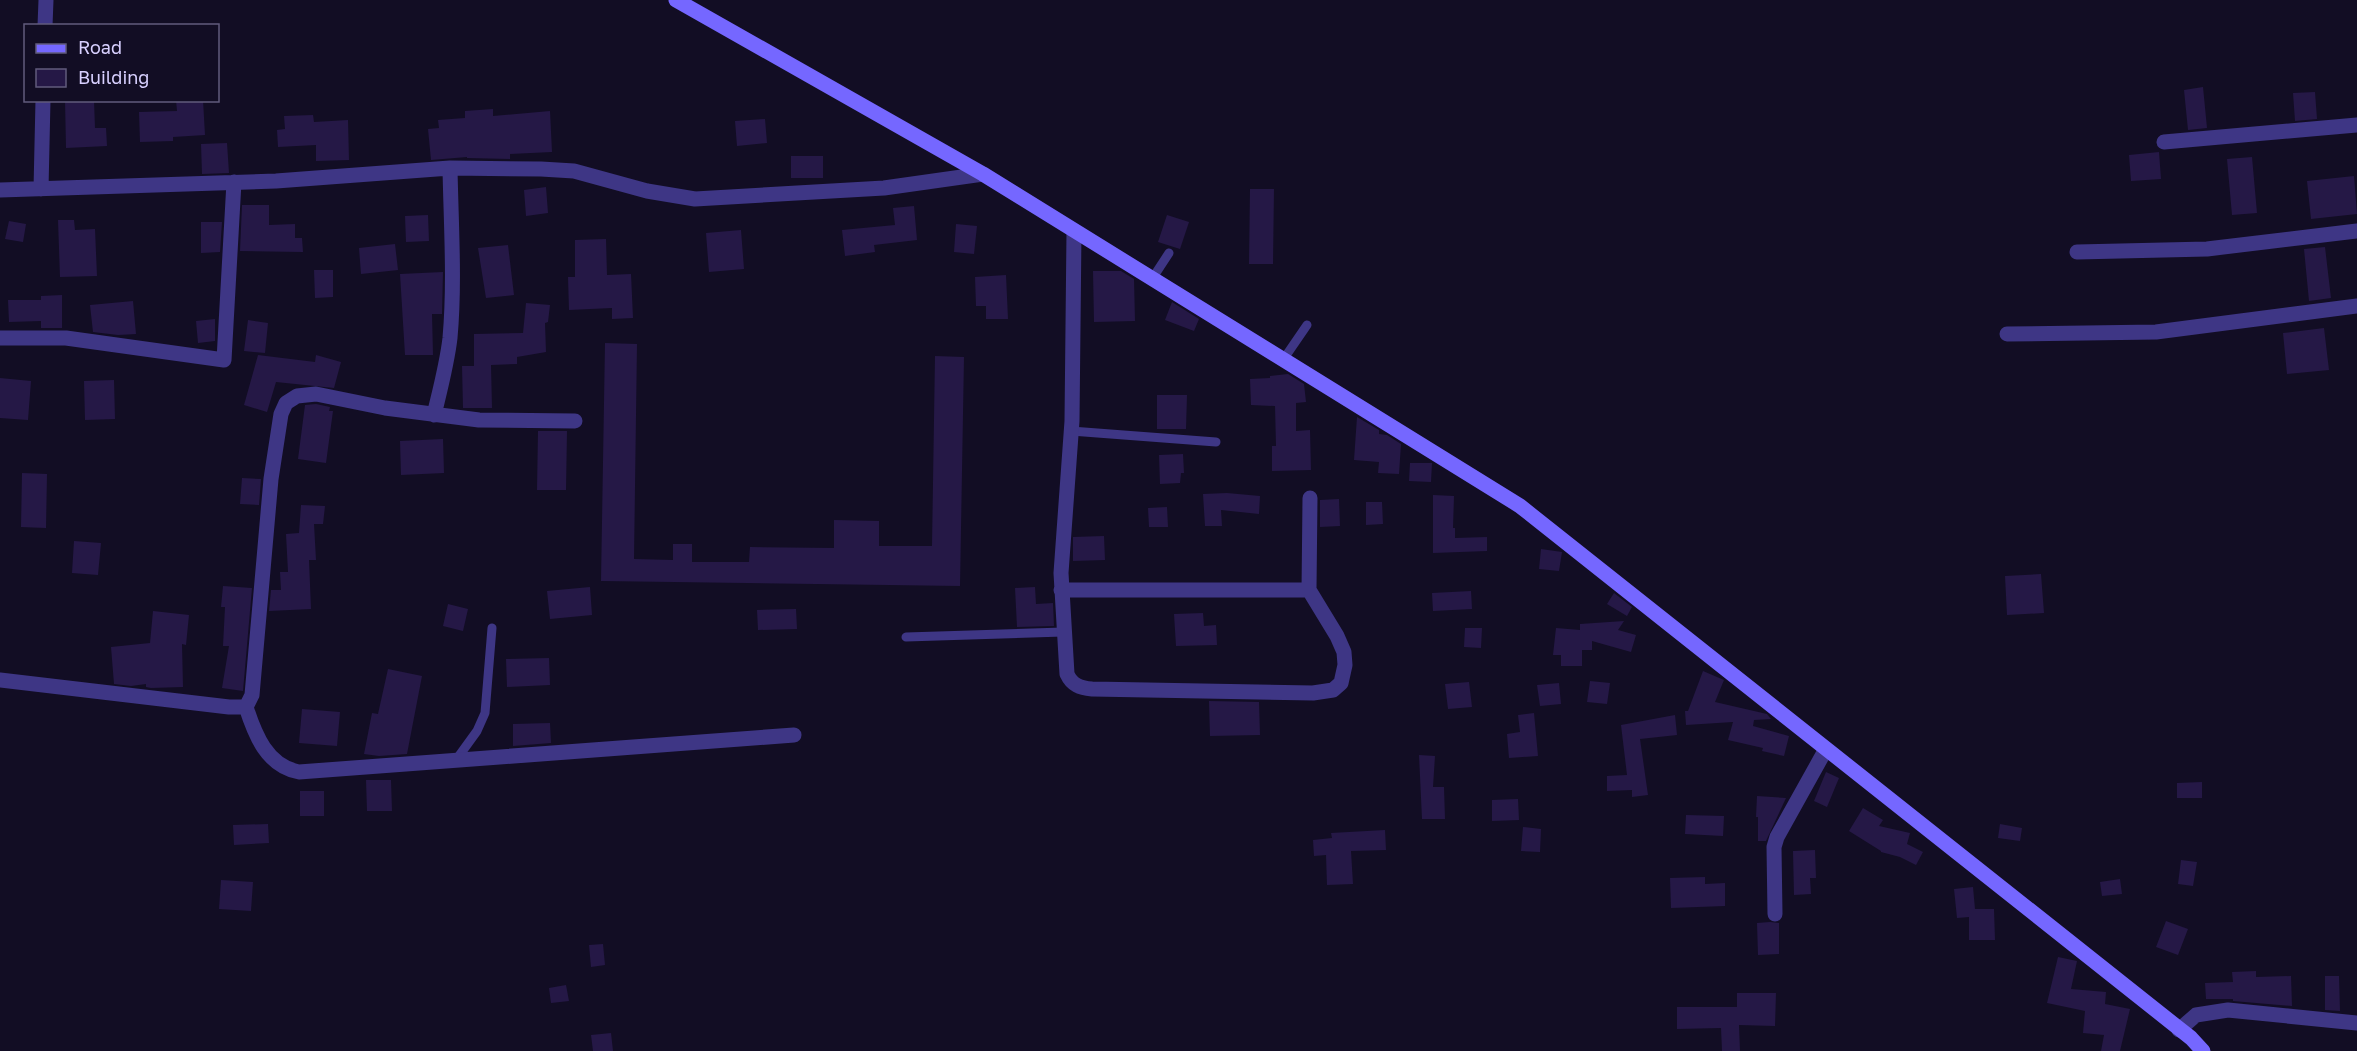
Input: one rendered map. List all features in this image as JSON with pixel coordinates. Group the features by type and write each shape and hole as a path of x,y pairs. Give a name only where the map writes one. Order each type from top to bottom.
{"street":[{"path":"45,24 46,0"},
{"path":"676,0 983,174 1074,231 1157,271 1520,506 1826,749 2186,1024 2203,1051"},
{"path":"41,189 43,102"},
{"path":"2164,142 2357,125"},
{"path":"0,190 276,181 450,168 542,169 574,171 647,191 695,199 884,188 983,174"},
{"path":"434,415 444,377 450,339 452,280 450,168"},
{"path":"0,339 66,338 224,360 234,182"},
{"path":"1074,231 1071,431 1060,590 1067,674 1072,683 1084,688 1313,693 1333,690 1341,683 1344,674 1344,652 1309,590 1310,498"},
{"path":"2078,252 2207,249 2357,231"},
{"path":"2007,334 2156,332 2357,306"},
{"path":"575,421 479,420 434,415 316,394 297,396 286,403 280,414 271,479 252,695 246,707 256,737 277,764 287,770 299,772 794,735"},
{"path":"1060,590 1309,590"},
{"path":"0,680 229,707 246,707"},
{"path":"1775,914 1774,847 1777,837 1826,749"},
{"path":"2186,1024 2203,1013 2229,1010 2357,1023"}],"lane":[{"path":"1157,271 1169,253"},
{"path":"1287,354 1307,325"},
{"path":"1071,431 1216,442"},
{"path":"456,760 477,731 485,713 492,628"},
{"path":"906,637 1063,632"}],"building":[{"path":"2203,87 2207,128 2188,130 2184,90"},
{"path":"2315,92 2317,119 2295,121 2293,93"},
{"path":"65,102 94,102 95,128 106,128 107,146 66,148"},
{"path":"176,102 203,102 205,135 173,137 173,141 140,142 139,112 177,111"},
{"path":"493,109 493,116 550,111 552,152 510,154 510,159 467,157 431,160 428,129 439,128 438,120 465,118 465,111"},
{"path":"313,115 314,122 348,120 349,160 316,161 316,145 278,147 277,130 285,129 284,116"},
{"path":"765,119 767,143 737,146 735,121"},
{"path":"227,143 229,173 202,174 201,144"},
{"path":"2159,152 2161,179 2131,181 2129,155"},
{"path":"791,156 823,156 823,178 791,178"},
{"path":"2252,157 2257,213 2232,215 2227,159"},
{"path":"2354,176 2357,214 2311,219 2307,181"},
{"path":"546,187 548,213 526,216 524,190"},
{"path":"1250,189 1274,189 1273,264 1249,264"},
{"path":"242,205 269,205 269,225 295,224 295,238 302,238 303,252 240,251"},
{"path":"914,206 917,240 874,245 875,252 845,256 842,230 895,225 893,208"},
{"path":"428,215 429,241 406,242 405,216"},
{"path":"1167,215 1189,222 1180,249 1158,242"},
{"path":"58,220 74,220 75,230 95,229 97,276 60,277"},
{"path":"9,221 26,224 23,242 5,239"},
{"path":"201,222 222,222 220,252 201,253"},
{"path":"956,224 977,226 974,254 954,252"},
{"path":"741,230 744,269 709,272 706,233"},
{"path":"606,239 607,275 631,274 633,318 612,319 612,308 569,310 568,277 575,277 575,240"},
{"path":"395,244 398,270 361,274 359,248"},
{"path":"508,245 514,295 486,298 478,248"},
{"path":"2325,247 2331,298 2309,301 2304,249"},
{"path":"314,270 333,270 333,297 315,298"},
{"path":"1093,271 1121,271 1134,279 1135,321 1094,322"},
{"path":"443,272 442,314 432,314 433,355 405,355 400,274"},
{"path":"1006,275 1008,319 986,319 986,306 976,306 975,277"},
{"path":"62,295 62,328 41,328 41,321 9,322 8,300 41,300 41,296"},
{"path":"133,301 136,334 118,335 93,332 90,305"},
{"path":"1172,302 1199,319 1194,331 1165,320"},
{"path":"526,303 550,305 548,322 545,323 546,352 517,357 517,364 491,365 492,408 463,408 462,366 474,366 474,334 523,333"},
{"path":"215,319 215,341 198,343 196,321"},
{"path":"248,320 268,323 265,353 244,351"},
{"path":"2324,328 2329,370 2287,374 2283,333"},
{"path":"605,343 637,344 634,559 673,560 673,544 692,544 692,562 749,562 750,547 834,548 834,520 879,521 879,546 932,546 935,356 964,357 960,586 601,581"},
{"path":"258,355 315,362 316,355 341,362 334,388 276,382 267,412 244,405"},
{"path":"1288,374 1304,384 1306,402 1296,403 1296,431 1310,430 1311,470 1272,471 1272,446 1276,446 1275,406 1251,405 1250,379"},
{"path":"0,378 31,381 28,420 0,418"},
{"path":"114,380 115,419 85,420 84,381"},
{"path":"1157,395 1187,395 1186,429 1157,429"},
{"path":"316,404 330,407 329,411 333,411 326,463 298,459 305,405"},
{"path":"1357,417 1379,430 1379,434 1387,435 1401,444 1399,474 1378,473 1379,462 1354,460"},
{"path":"538,431 567,431 566,490 537,490"},
{"path":"443,439 444,473 401,475 400,441"},
{"path":"1183,454 1184,473 1181,473 1180,483 1160,484 1159,455"},
{"path":"1410,463 1432,463 1431,482 1409,481"},
{"path":"22,473 47,474 46,528 21,527"},
{"path":"242,478 261,479 259,505 240,504"},
{"path":"1227,493 1260,496 1259,514 1221,510 1222,526 1205,526 1203,494"},
{"path":"1433,495 1454,496 1455,538 1487,537 1487,551 1433,553"},
{"path":"1339,499 1340,526 1320,527 1320,500"},
{"path":"1366,502 1382,502 1383,524 1366,525"},
{"path":"301,505 325,506 323,524 314,524 316,560 309,560 311,609 269,611 271,590 281,590 280,572 288,572 286,534 299,533"},
{"path":"1167,507 1168,527 1149,527 1148,508"},
{"path":"1104,536 1105,560 1073,561 1073,537"},
{"path":"74,541 101,543 98,575 72,573"},
{"path":"1541,549 1562,552 1559,571 1539,569"},
{"path":"2041,574 2044,613 2007,615 2005,576"},
{"path":"223,586 252,588 243,691 222,688 229,646 223,646 225,607 221,607"},
{"path":"590,587 592,615 550,619 547,591"},
{"path":"1035,587 1036,604 1053,603 1054,626 1017,627 1015,588"},
{"path":"1471,591 1472,609 1433,611 1432,593"},
{"path":"1614,593 1632,607 1627,616 1607,604"},
{"path":"448,604 468,609 463,631 443,626"},
{"path":"796,609 797,629 758,630 757,610"},
{"path":"153,611 189,615 186,645 182,644 183,687 151,688 146,687 146,684 131,686 114,684 111,647 150,643"},
{"path":"1203,613 1204,626 1216,625 1217,645 1176,646 1174,614"},
{"path":"1624,621 1618,630 1636,635 1631,652 1592,641 1592,650 1582,650 1582,666 1561,666 1561,655 1553,655 1556,628 1580,630 1580,624"},
{"path":"1465,628 1482,628 1481,648 1464,647"},
{"path":"549,658 550,685 507,687 506,659"},
{"path":"388,669 422,676 407,754 379,756 364,754 372,713 378,714"},
{"path":"1703,671 1724,680 1715,702 1767,714 1771,719 1754,720 1753,726 1789,736 1784,756 1762,751 1763,748 1728,740 1733,722 1686,725 1685,711 1688,711"},
{"path":"1590,681 1610,683 1607,704 1587,702"},
{"path":"1469,682 1472,707 1448,709 1445,684"},
{"path":"1559,683 1561,704 1540,706 1537,685"},
{"path":"1209,701 1259,702 1260,735 1210,736"},
{"path":"302,709 340,712 337,746 299,743"},
{"path":"1534,713 1538,756 1509,758 1507,734 1520,732 1518,715"},
{"path":"1675,715 1677,735 1640,739 1648,795 1632,797 1632,790 1607,791 1607,776 1627,775 1621,725"},
{"path":"550,723 551,743 513,746 513,724"},
{"path":"1419,755 1435,756 1433,787 1444,787 1445,819 1422,819"},
{"path":"1826,772 1839,778 1827,807 1814,801"},
{"path":"366,780 391,780 392,811 367,811"},
{"path":"2202,782 2202,798 2177,798 2177,783"},
{"path":"300,791 324,791 324,816 300,816"},
{"path":"1757,796 1786,798 1766,841 1758,841"},
{"path":"1518,799 1519,820 1492,821 1492,800"},
{"path":"1863,808 1883,820 1879,826 1910,833 1907,844 1923,852 1916,865 1900,857 1881,852 1849,831"},
{"path":"1686,815 1724,816 1723,836 1685,834"},
{"path":"268,824 269,843 234,845 233,825"},
{"path":"2000,824 2022,828 2020,841 1998,838"},
{"path":"1523,827 1541,829 1540,852 1521,851"},
{"path":"1385,830 1386,850 1351,851 1353,884 1327,885 1326,855 1314,856 1313,840 1332,838 1331,833"},
{"path":"1815,850 1816,878 1810,878 1811,894 1794,895 1793,851"},
{"path":"2181,860 2197,862 2193,886 2178,884"},
{"path":"1705,877 1705,884 1725,883 1725,906 1671,908 1670,878"},
{"path":"2120,879 2122,894 2102,896 2100,882"},
{"path":"221,880 253,882 251,911 219,909"},
{"path":"1973,887 1975,909 1994,909 1995,940 1969,940 1969,917 1957,918 1954,889"},
{"path":"2166,921 2188,929 2178,955 2156,947"},
{"path":"1757,923 1779,923 1779,954 1758,955"},
{"path":"603,944 605,965 591,967 589,945"},
{"path":"2058,957 2077,961 2071,989 2106,992 2105,1004 2130,1009 2120,1051 2101,1051 2104,1035 2083,1033 2085,1011 2047,1003"},
{"path":"2256,971 2256,977 2291,976 2292,1006 2233,1001 2233,999 2206,999 2205,983 2233,982 2232,972"},
{"path":"2325,976 2339,976 2340,1011 2325,1010"},
{"path":"566,985 569,1001 551,1003 549,988"},
{"path":"1737,993 1776,993 1775,1026 1739,1025 1740,1051 1722,1051 1721,1028 1677,1029 1677,1007 1737,1007"},
{"path":"611,1033 613,1051 593,1051 591,1035"}]}
